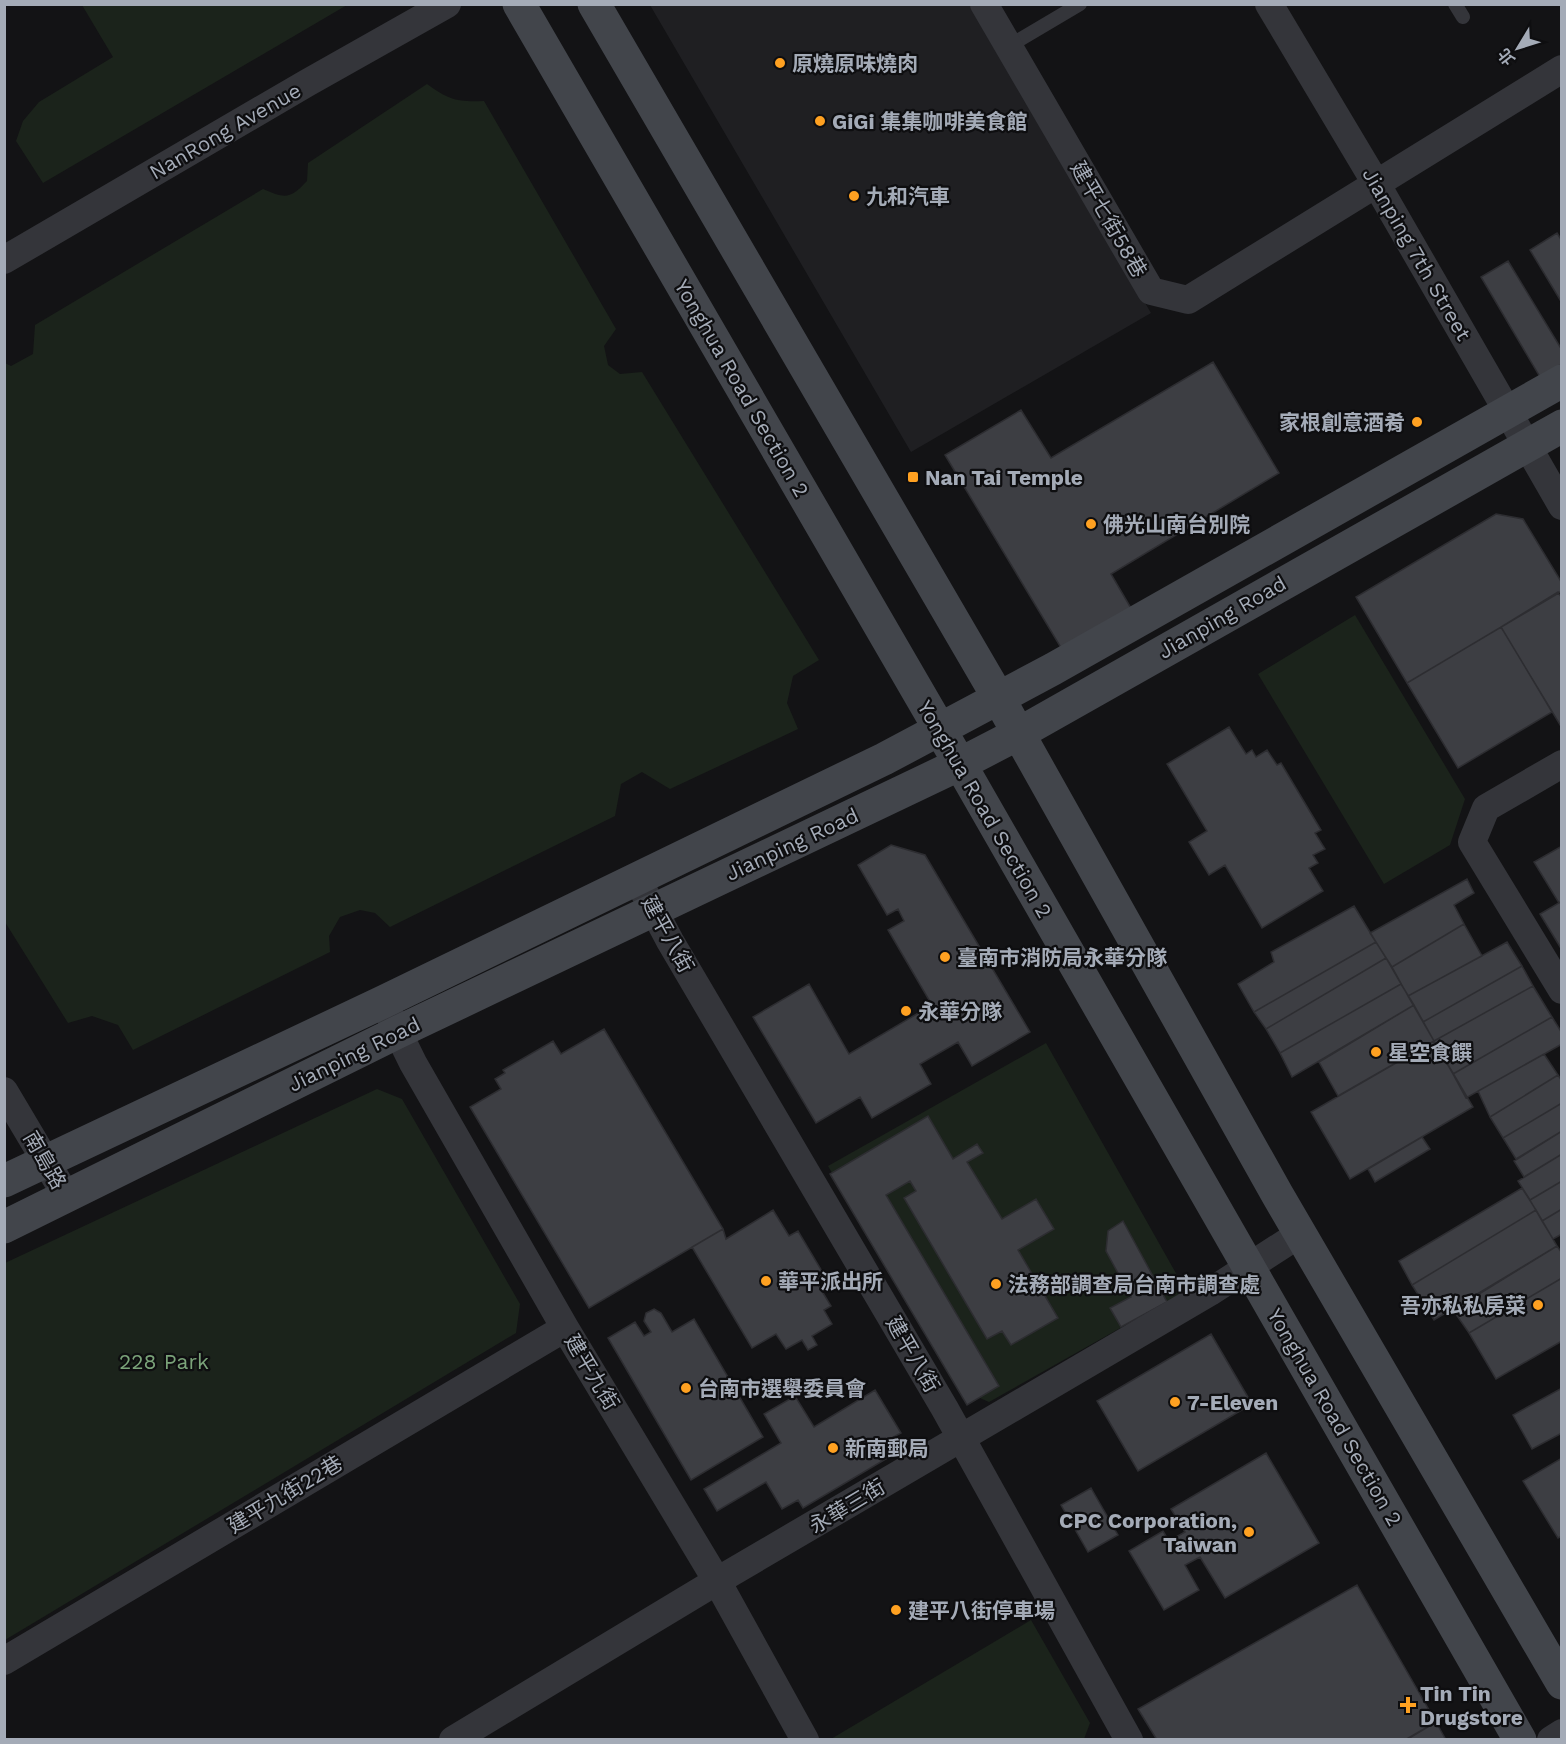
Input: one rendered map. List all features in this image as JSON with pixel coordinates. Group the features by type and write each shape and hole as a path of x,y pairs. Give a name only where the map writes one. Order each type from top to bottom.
{"street":[{"name":"NanRong Avenue","path":"4,260 308,82 447,4"},
{"name":"Yonghua Road Section 2","path":"519,4 960,764 1520,1740"},
{"path":"594,4 998,697 1301,1233 1562,1683"},
{"name":"建平七街58巷","path":"984,4 1151,291 1188,300 1562,69"},
{"name":"Jianping 7th Street","path":"1269,4 1377,184 1562,506"},
{"name":"Jianping Road","path":"4,1181 383,1002 884,759 1053,669 1562,381"},
{"name":"Jianping Road","path":"4,1227 398,1032 960,764 1018,734 1562,426"},
{"path":"1562,764 1486,808 1472,842 1562,990"},
{"name":"建平八街","path":"638,878 653,910 962,1438 1126,1739"},
{"name":"建平九街","path":"383,1002 413,1064 565,1328 717,1581 805,1740"},
{"name":"南島路","path":"4,1091 67,1197"},
{"name":"永華三街","path":"453,1740 717,1581 1200,1298 1301,1233"},
{"name":"建平九街22巷","path":"4,1661 565,1328"},
{"path":"1551,1740 1562,1733"}],"lane":[{"path":"1009,46 1080,4"},
{"path":"1455,4 1463,17"}],"shaded area":[{"path":"650,5 971,5 1151,313 911,452"}],"green space":[{"path":"82,5 347,5 43,183 16,141 23,121 39,102 113,57"},
{"path":"427,84 441,94 454,99 484,101 616,329 604,346 608,365 620,374 642,372 819,660 793,676 787,703 798,729 670,789 642,772 621,784 615,816 390,927 375,913 360,910 340,917 329,936 330,952 133,1050 118,1025 92,1016 68,1023 5,922 5,363 11,366 33,354 35,325 263,189 283,196 292,194 307,181 308,163"},
{"path":"1355,615 1465,799 1450,845 1384,884 1258,674"},
{"path":"1046,1043 1186,1291 989,1402 957,1388 828,1166"},
{"name":"228 Park","path":"377,1089 402,1099 520,1304 516,1333 5,1640 5,1263"},
{"path":"1031,1620 1090,1723 1084,1739 831,1739"}],"building":[{"path":"1557,233 1562,241 1562,303 1530,250"},
{"path":"1508,261 1562,350 1562,364 1540,377 1481,277"},
{"name":"佛光山南台別院","path":"1213,362 1279,473 1111,574 1135,615 1066,656 945,455 1021,410 1051,458"},
{"path":"1496,514 1523,519 1562,583 1562,591 1407,683 1356,597"},
{"path":"1558,592 1562,598 1562,728 1501,627"},
{"path":"1501,627 1552,712 1458,768 1407,683"},
{"path":"1229,727 1246,754 1252,750 1256,757 1267,750 1277,765 1281,763 1321,830 1315,833 1325,849 1313,855 1318,863 1309,868 1323,891 1262,928 1225,865 1209,875 1189,842 1207,831 1167,764"},
{"name":"臺南市消防局永華分隊","path":"891,845 925,855 1030,1032 972,1066 958,1042 920,1064 931,1084 872,1118 860,1097 816,1123 753,1017 809,984 849,1054 932,1005 888,930 904,921 898,909 887,915 858,865"},
{"path":"1562,846 1562,901 1559,903 1534,862"},
{"path":"1467,879 1474,893 1454,905 1464,924 1392,967 1370,933"},
{"path":"1562,901 1562,950 1540,914"},
{"path":"1354,906 1376,942 1254,1012 1238,984 1274,962 1271,952"},
{"path":"1464,924 1482,956 1408,996 1392,967"},
{"path":"1376,942 1386,958 1266,1029 1254,1012"},
{"path":"1507,942 1522,966 1423,1022 1408,996"},
{"path":"1386,958 1401,984 1280,1053 1266,1029"},
{"path":"1522,966 1533,986 1434,1041 1423,1022"},
{"path":"1401,984 1414,1005 1292,1077 1280,1053"},
{"path":"1533,986 1552,1017 1453,1074 1434,1041"},
{"name":"星空食饌","path":"1414,1005 1434,1041 1338,1096 1319,1062"},
{"path":"1552,1017 1562,1033 1562,1044 1466,1098 1453,1074"},
{"path":"604,1029 723,1229 589,1308 470,1107 501,1089 495,1079 505,1073 503,1070 553,1041 561,1054"},
{"path":"1434,1041 1473,1107 1350,1179 1311,1112"},
{"path":"1544,1054 1558,1075 1490,1117 1478,1091"},
{"path":"1558,1075 1562,1081 1562,1103 1503,1138 1490,1117"},
{"path":"1562,1103 1562,1131 1516,1159 1503,1138"},
{"name":"法務部調查局台南市調查處","path":"928,1116 953,1159 977,1144 983,1153 967,1162 1002,1219 1036,1199 1054,1229 1018,1250 1058,1318 1011,1345 1002,1331 987,1339 904,1198 916,1191 910,1181 886,1195 999,1386 967,1405 830,1174"},
{"path":"1562,1131 1562,1154 1524,1177 1514,1161"},
{"path":"1422,1137 1430,1149 1375,1182 1368,1169"},
{"path":"1562,1154 1562,1181 1530,1200 1518,1181"},
{"path":"1562,1181 1562,1209 1542,1221 1530,1200"},
{"path":"1522,1188 1536,1210 1412,1285 1399,1261"},
{"path":"1562,1209 1562,1234 1553,1239 1542,1221"},
{"name":"華平派出所","path":"773,1210 789,1236 798,1231 826,1278 817,1283 831,1306 824,1310 832,1324 812,1336 817,1345 808,1350 802,1340 786,1349 776,1334 752,1348 692,1247 723,1229 726,1239"},
{"path":"1536,1210 1557,1246 1434,1320 1412,1285"},
{"name":"法務部調查局台南市調查處","path":"1123,1221 1167,1302 1121,1327 1110,1308 1131,1297 1106,1251 1108,1231"},
{"path":"1557,1246 1562,1253 1562,1278 1469,1333 1453,1310"},
{"name":"吾亦私私房菜","path":"1562,1278 1562,1341 1496,1379 1469,1333"},
{"name":"台南市選舉委員會","path":"654,1309 661,1313 672,1332 694,1319 763,1437 691,1480 608,1338 635,1322 644,1336 651,1332 644,1321 646,1313"},
{"name":"7-Eleven","path":"1211,1334 1252,1404 1138,1471 1097,1401"},
{"path":"1562,1388 1562,1433 1532,1449 1513,1415"},
{"name":"新南郵局","path":"875,1390 901,1433 888,1440 896,1453 803,1508 798,1500 782,1509 766,1482 717,1511 704,1489 781,1443 764,1414 795,1396 814,1427"},
{"name":"CPC Corporation, Taiwan","path":"1266,1453 1319,1543 1225,1598 1200,1557 1185,1565 1199,1590 1164,1610 1129,1551 1163,1531 1169,1541 1185,1532 1171,1509"},
{"path":"1562,1458 1562,1536 1558,1538 1523,1481"},
{"path":"1091,1488 1118,1535 1088,1552 1061,1505"},
{"path":"1357,1585 1436,1722 1405,1740 1157,1740 1138,1709"},
{"path":"1436,1722 1446,1740 1406,1740"}],"place":[{"name":"原燒原味燒肉","path":"780,63"},
{"name":"GiGi 集集咖啡美食館","path":"820,121"},
{"name":"九和汽車","path":"854,196"},
{"name":"家根創意酒肴","path":"1417,422"},
{"name":"Nan Tai Temple","path":"913,477"},
{"name":"佛光山南台別院","path":"1091,524"},
{"name":"臺南市消防局永華分隊","path":"945,957"},
{"name":"永華分隊","path":"906,1011"},
{"name":"星空食饌","path":"1376,1052"},
{"name":"華平派出所","path":"766,1281"},
{"name":"法務部調查局台南市調查處","path":"996,1284"},
{"name":"吾亦私私房菜","path":"1538,1305"},
{"name":"台南市選舉委員會","path":"686,1388"},
{"name":"7-Eleven","path":"1175,1402"},
{"name":"新南郵局","path":"833,1448"},
{"name":"CPC Corporation, Taiwan","path":"1249,1532"},
{"name":"建平八街停車場","path":"896,1610"},
{"name":"Tin Tin Drugstore","path":"1408,1705"}]}
